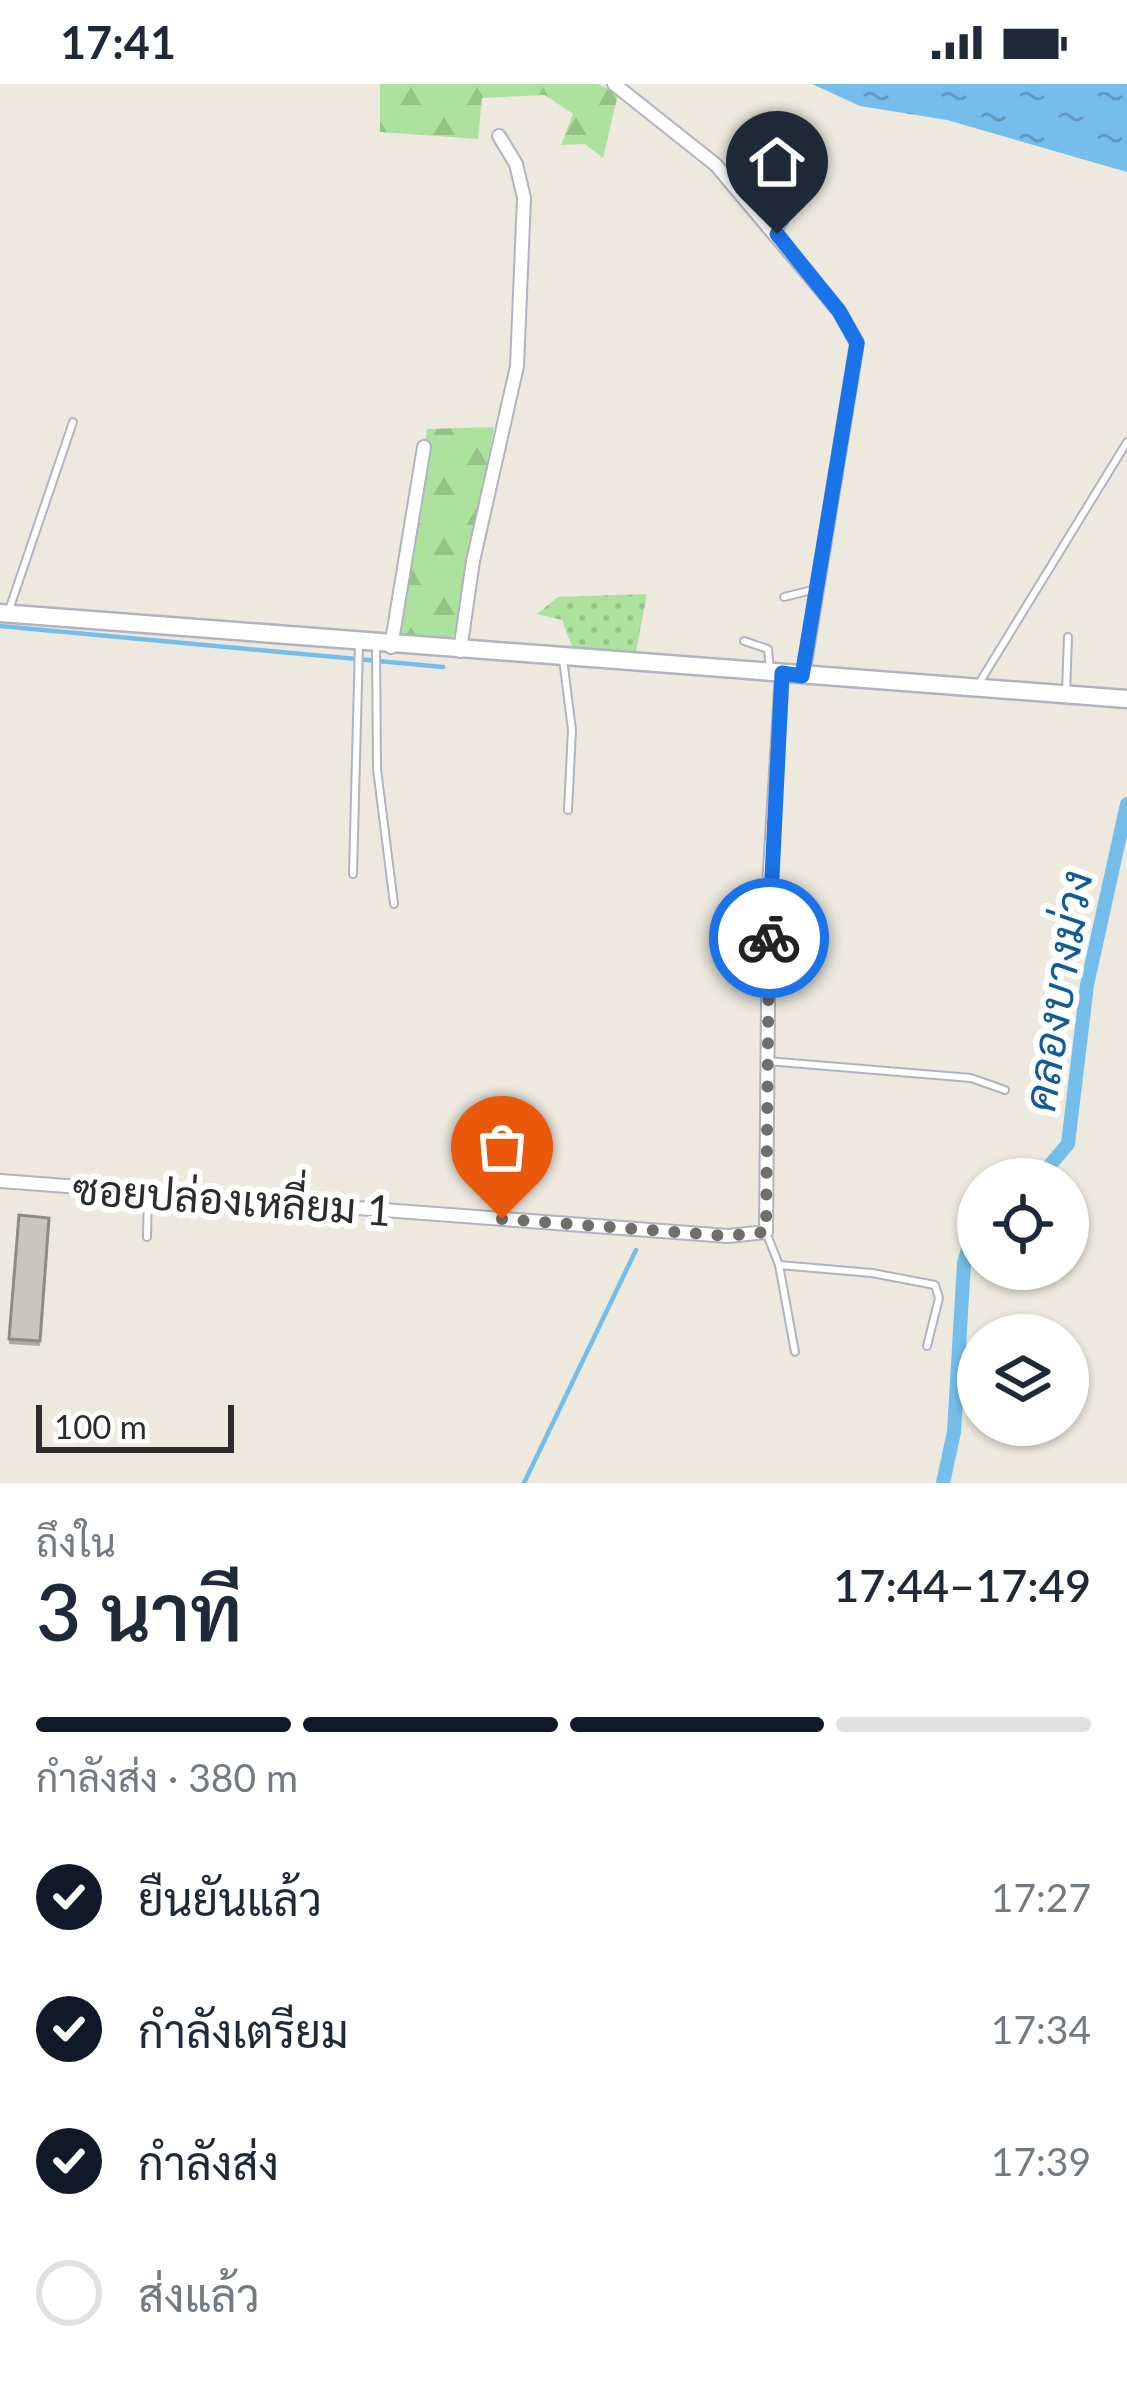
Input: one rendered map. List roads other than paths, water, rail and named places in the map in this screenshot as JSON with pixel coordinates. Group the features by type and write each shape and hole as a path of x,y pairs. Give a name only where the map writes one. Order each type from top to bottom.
{"street":[{"path":"614,84 716,165 839,311 857,343 802,676"},
{"path":"460,651 473,561 517,366 524,198 516,164 499,136"},
{"path":"375,645 424,447"},
{"path":"4,613 1127,699"},
{"path":"766,1232 776,673"},
{"name":"ซอยปล่องเหลี่ยม 1","path":"0,1181 728,1236 766,1232"}],"lane":[{"path":"777,234 817,162"},
{"path":"4,613 73,422"},
{"path":"976,688 1127,442"},
{"path":"784,597 816,590"},
{"path":"1066,697 1068,638"},
{"path":"744,641 768,649 776,673"},
{"path":"353,874 375,645"},
{"path":"375,645 376,769 394,904"},
{"path":"563,658 572,730 568,810"},
{"path":"767,1060 971,1078 1005,1090"},
{"path":"147,1237 148,1193"},
{"path":"766,1232 779,1265 795,1352"},
{"path":"779,1265 872,1273 934,1285 939,1298 928,1346"}],"water":[{"path":"812,84 1127,84 1127,172 947,120 860,106"}],"waterway":[{"path":"0,626 443,667"},
{"name":"คลองบางม่วง","path":"1056,1158 1068,1144 1087,985 1127,804"},
{"path":"524,1483 636,1250"},
{"name":"คลองบางม่วง","path":"943,1483 954,1432 962,1290"}]}
